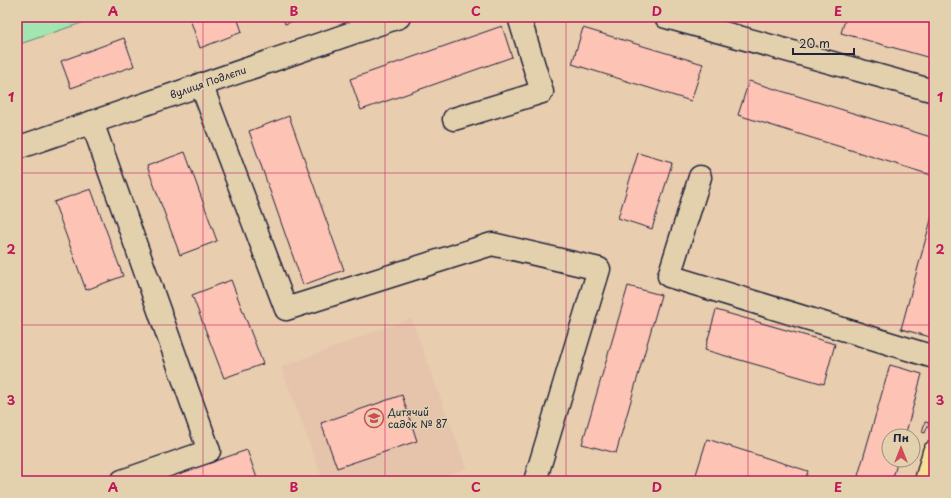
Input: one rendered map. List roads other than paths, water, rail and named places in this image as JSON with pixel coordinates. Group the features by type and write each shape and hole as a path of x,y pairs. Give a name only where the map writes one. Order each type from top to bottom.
{"main road":[{"path":"926,481 934,452"}],"street":[{"name":"вулиця Подлєпи","path":"17,148 399,17"},
{"path":"454,119 542,92 519,17"},
{"path":"666,17 934,91"},
{"path":"201,84 286,309 492,244 599,269 535,481"},
{"path":"92,122 209,451 122,481"},
{"path":"700,177 669,276 934,356"}],"place":[{"name":"Дитячий садок № 87","path":"374,418"}]}
